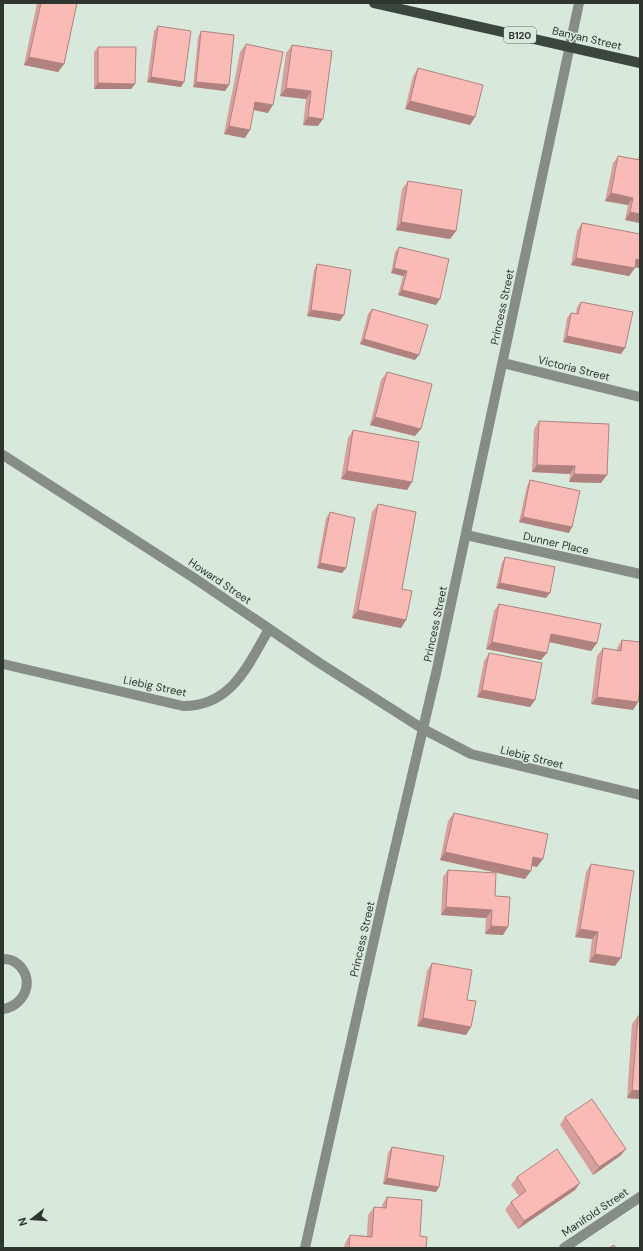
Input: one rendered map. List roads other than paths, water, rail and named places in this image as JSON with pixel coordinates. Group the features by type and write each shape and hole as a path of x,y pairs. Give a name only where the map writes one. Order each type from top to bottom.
{"main road":[{"name":"Banyan Street","path":"374,3 637,62"}],"street":[{"name":"Princess Street","path":"305,1248 466,535 579,3"},
{"name":"Victoria Street","path":"503,363 640,397"},
{"name":"Howard Street","path":"3,455 194,578 269,629 423,729"},
{"name":"Dunner Place","path":"466,535 640,574"},
{"name":"Liebig Street","path":"3,664 183,706 197,706 221,695 232,686 243,673 269,629"},
{"name":"Liebig Street","path":"423,729 471,754 640,795"},
{"path":"3,959 14,961 27,976 25,993 11,1006 3,1008"},
{"name":"Manifold Street","path":"564,1248 640,1196"}]}
